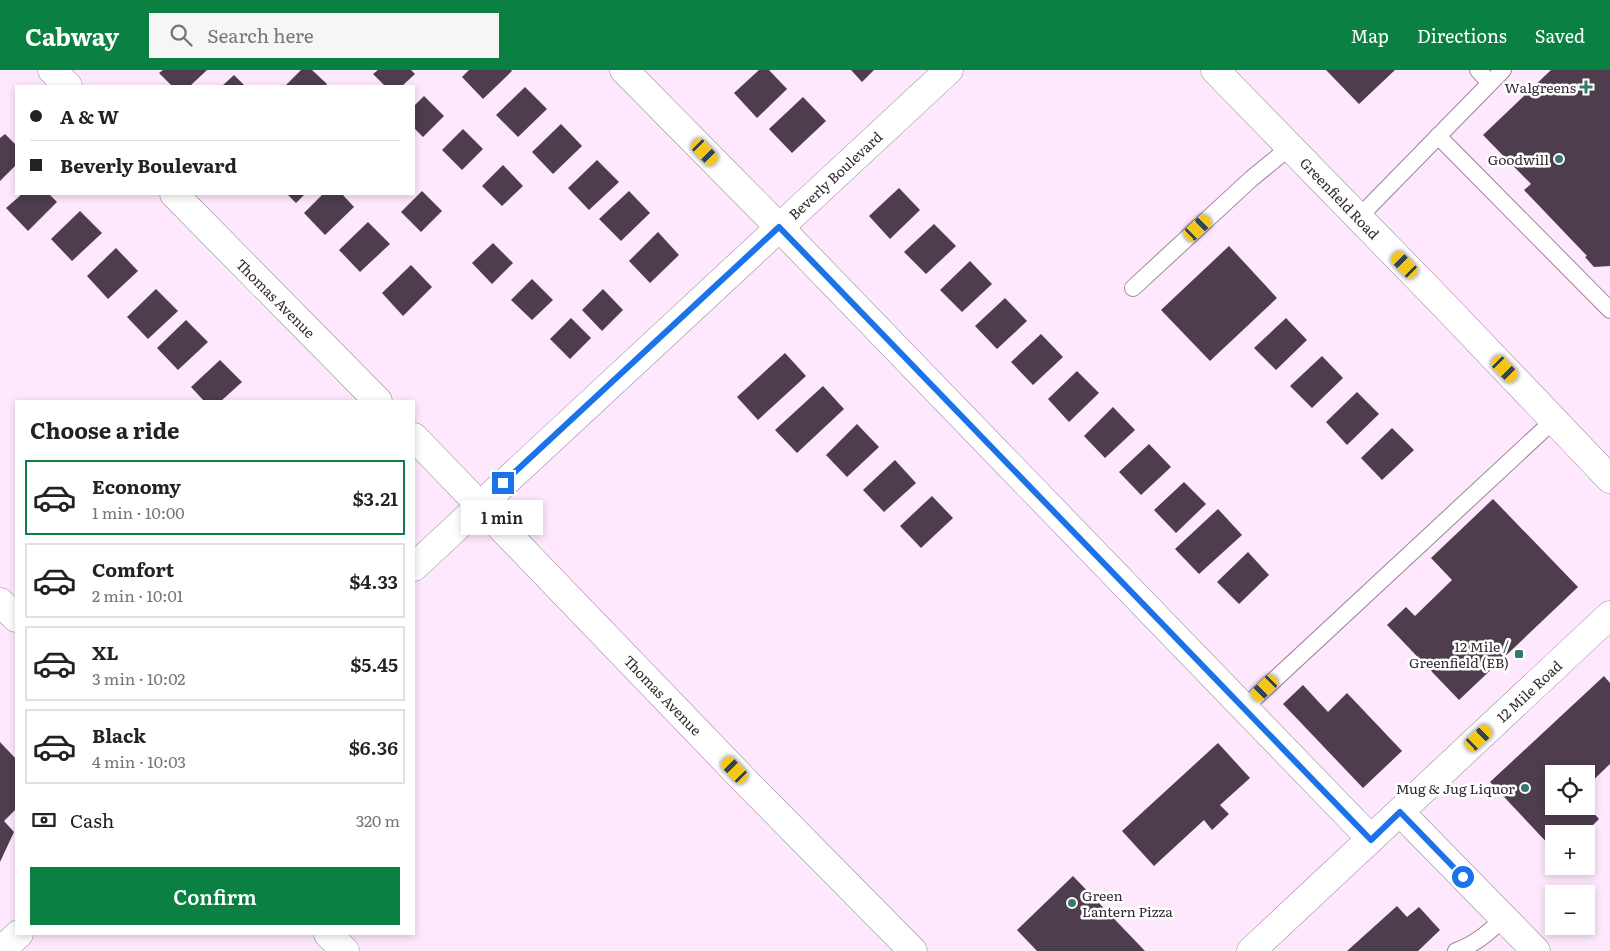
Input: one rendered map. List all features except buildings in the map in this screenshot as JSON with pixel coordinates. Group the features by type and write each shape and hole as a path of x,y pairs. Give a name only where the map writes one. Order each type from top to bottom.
{"street":[{"path":"52,70 67,85"},
{"path":"624,70 779,227 1371,840"},
{"name":"Beverly Boulevard","path":"415,566 949,70"},
{"name":"Greenfield Road","path":"1215,70 1610,478"},
{"name":"Thomas Avenue","path":"175,195 377,400"},
{"name":"Thomas Avenue","path":"415,438 748,784 913,951"},
{"path":"0,602 15,617"},
{"name":"12 Mile Road","path":"1250,951 1610,615"},
{"path":"1400,812 1536,951"},
{"path":"0,951 18,935"},
{"path":"329,935 345,951"}],"lane":[{"path":"1478,70 1490,83"},
{"path":"1359,217 1502,70"},
{"path":"1438,136 1610,310"},
{"path":"1133,288 1251,179 1290,147"},
{"path":"1244,708 1554,420"},
{"path":"1456,951 1469,947 1483,938 1504,918"}],"place":[{"name":"Walgreens","path":"1586,87"},
{"name":"Goodwill","path":"1559,159"},
{"name":"12 Mile / Greenfield (EB)","path":"1519,654"},
{"name":"Mug & Jug Liquor","path":"1525,788"},
{"name":"Green Lantern Pizza","path":"1072,903"}],"route":[{"path":"503,483 779,227 1371,840 1400,812 1463,877"}]}
